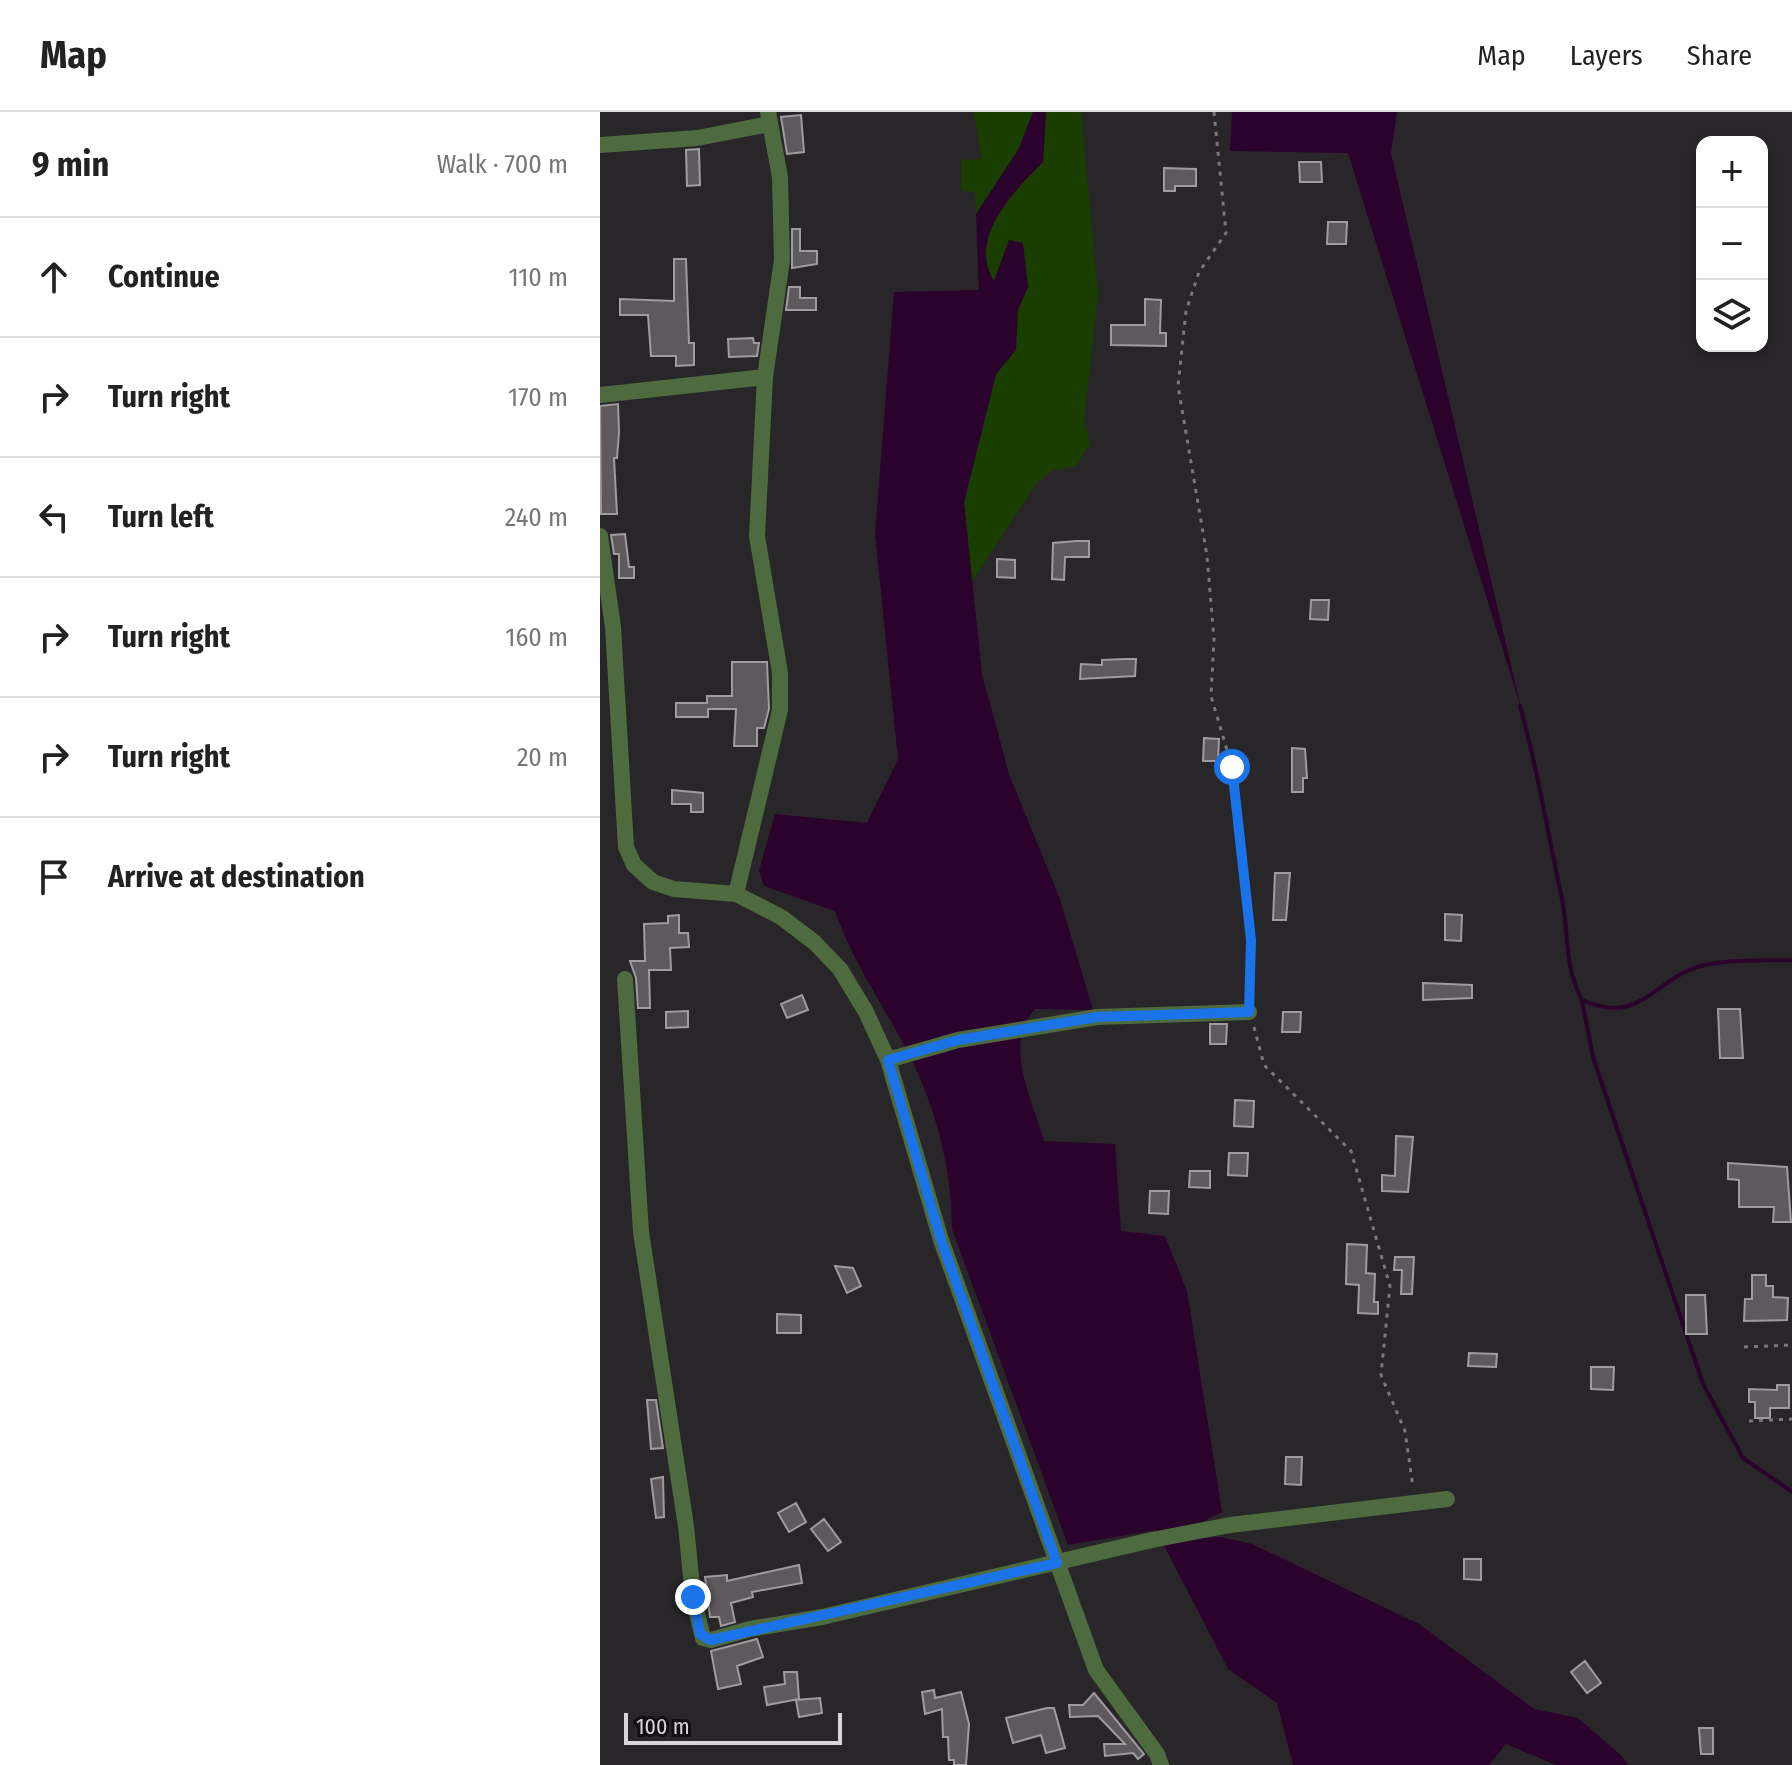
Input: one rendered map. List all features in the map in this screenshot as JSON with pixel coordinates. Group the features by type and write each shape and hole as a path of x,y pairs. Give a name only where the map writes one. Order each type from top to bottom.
{"street":[{"path":"600,145 697,138 769,118 780,177 782,260 765,377 757,536 780,673 780,710 736,894"},
{"path":"600,395 765,377"},
{"path":"600,536 613,627 626,847 634,865 653,882 674,889 736,894 781,917 814,942 840,969 866,1012 888,1060 941,1240 1096,1670 1157,1754 1161,1765"},
{"path":"625,979 641,1232 686,1526 693,1597 703,1638 711,1640 750,1629 822,1617 1152,1540 1230,1525 1447,1499"},
{"path":"888,1060 958,1040 1097,1017 1249,1012"}],"path":[{"path":"1214,112 1226,233 1199,272 1186,311 1178,386 1207,556 1214,639 1211,696 1232,767 1244,854 1251,940 1249,1012 1264,1065 1351,1151 1368,1201 1390,1286 1381,1375 1405,1431 1415,1502"},
{"path":"1744,1347 1792,1345"},
{"path":"1749,1421 1792,1419"}],"green space":[{"path":"974,112 1033,112 1018,150 976,214 975,192 961,191 961,160 982,159"},
{"path":"1046,112 1081,112 1098,295 1084,420 1090,444 1076,466 1053,470 1036,484 972,582 964,502 996,374 1016,350 1018,310 1028,287 1009,240 994,281 987,265 986,248 990,232 1007,201 1043,162"}],"shaded area":[{"path":"1033,112 1046,112 1043,162 1019,187 998,216 986,248 987,265 994,281 1009,240 1023,243 1028,287 1018,310 1016,350 996,374 964,502 982,674 1009,774 1060,899 1093,1010 1035,1009 1025,1023 1020,1056 1044,1141 1115,1144 1121,1231 1165,1236 1187,1291 1222,1512 1198,1524 1202,1538 1221,1537 1252,1544 1419,1624 1534,1709 1578,1718 1622,1756 1628,1765 1556,1765 1506,1744 1489,1765 1293,1765 1277,1703 1228,1669 1156,1530 1068,1545 952,1229 949,1180 939,1132 913,1063 857,961 835,911 764,886 759,871 775,814 867,823 898,759 875,534 894,292 979,290 976,214 1018,150"},
{"path":"1232,112 1397,112 1391,153 1521,708 1348,153 1230,151"}],"building":[{"path":"801,115 804,152 787,154 781,117"},
{"path":"699,149 700,185 687,186 686,150"},
{"path":"1299,162 1321,162 1322,182 1300,182"},
{"path":"1164,168 1196,169 1196,186 1175,186 1175,191 1164,191"},
{"path":"1328,222 1347,222 1346,244 1327,244"},
{"path":"792,229 800,229 800,251 817,251 817,264 792,268"},
{"path":"674,259 686,259 689,343 694,343 694,365 676,366 676,356 651,356 648,315 620,315 620,299 674,301"},
{"path":"789,287 800,287 800,298 816,298 816,310 786,310"},
{"path":"1145,299 1161,300 1160,333 1166,333 1166,346 1111,345 1111,325 1145,325"},
{"path":"753,338 754,343 759,343 757,356 729,357 728,339"},
{"path":"618,404 619,432 617,458 614,458 617,514 601,514 600,406"},
{"path":"625,534 629,567 634,567 634,578 619,578 619,554 614,554 611,535"},
{"path":"1089,541 1089,557 1065,557 1064,580 1052,579 1053,543"},
{"path":"997,559 1015,560 1015,578 997,577"},
{"path":"1311,600 1329,600 1328,620 1310,619"},
{"path":"1136,659 1135,676 1080,679 1081,664 1102,665 1102,660"},
{"path":"732,662 767,662 769,709 764,728 757,728 757,746 734,746 736,709 708,709 708,717 676,717 676,703 707,703 707,696 732,696"},
{"path":"1204,738 1219,739 1218,761 1203,761"},
{"path":"1292,748 1305,749 1307,778 1303,778 1303,792 1292,792"},
{"path":"672,790 703,793 703,812 691,812 691,804 672,804"},
{"path":"1275,873 1290,873 1286,920 1273,920"},
{"path":"1445,914 1462,915 1461,941 1445,940"},
{"path":"679,915 679,933 688,933 689,947 670,948 671,970 649,970 650,1008 638,1008 636,978 630,961 645,961 644,924 668,923 668,916"},
{"path":"1423,983 1472,985 1472,998 1423,1000"},
{"path":"802,995 808,1010 787,1018 781,1004"},
{"path":"1718,1009 1740,1009 1743,1058 1720,1058"},
{"path":"688,1011 688,1027 666,1028 666,1012"},
{"path":"1283,1012 1301,1012 1300,1032 1282,1032"},
{"path":"1210,1024 1227,1024 1226,1044 1210,1044"},
{"path":"1235,1100 1254,1101 1253,1127 1234,1126"},
{"path":"1396,1136 1413,1137 1408,1192 1382,1191 1382,1175 1395,1176"},
{"path":"1229,1153 1248,1153 1247,1176 1228,1175"},
{"path":"1728,1163 1787,1167 1791,1222 1773,1222 1774,1207 1739,1207 1739,1180 1728,1179"},
{"path":"1190,1171 1210,1171 1210,1188 1189,1187"},
{"path":"1150,1191 1169,1191 1168,1214 1149,1213"},
{"path":"1347,1244 1367,1245 1366,1273 1375,1274 1374,1302 1378,1302 1378,1314 1358,1313 1359,1285 1346,1284"},
{"path":"1395,1257 1414,1257 1412,1294 1401,1294 1402,1270 1394,1270"},
{"path":"835,1266 853,1268 861,1286 847,1293"},
{"path":"1752,1275 1766,1275 1766,1286 1773,1286 1773,1297 1788,1298 1787,1320 1744,1321 1745,1299 1752,1299"},
{"path":"1686,1295 1705,1295 1707,1334 1686,1334"},
{"path":"777,1314 801,1315 801,1333 777,1333"},
{"path":"1469,1353 1497,1354 1496,1367 1468,1366"},
{"path":"1591,1367 1614,1367 1613,1390 1591,1389"},
{"path":"1777,1385 1789,1385 1789,1408 1770,1408 1770,1418 1755,1418 1755,1402 1749,1402 1749,1389 1777,1390"},
{"path":"647,1400 656,1400 663,1448 651,1449"},
{"path":"1286,1457 1302,1457 1301,1485 1285,1484"},
{"path":"663,1477 664,1517 656,1518 651,1479"},
{"path":"796,1503 806,1522 789,1532 778,1513"},
{"path":"824,1519 841,1542 828,1551 811,1529"},
{"path":"1464,1559 1481,1559 1481,1580 1464,1579"},
{"path":"799,1565 802,1583 752,1592 753,1597 731,1603 735,1622 721,1626 719,1617 710,1617 705,1577 727,1575 727,1581"},
{"path":"757,1639 763,1657 737,1666 741,1684 718,1689 711,1651"},
{"path":"1585,1661 1601,1683 1587,1693 1571,1672"},
{"path":"784,1672 797,1672 799,1699 767,1705 764,1687 785,1684"},
{"path":"934,1690 935,1698 961,1692 969,1724 966,1765 954,1765 954,1760 949,1760 948,1737 943,1737 942,1709 925,1714 922,1692"},
{"path":"1094,1693 1144,1754 1138,1759 1133,1753 1105,1756 1104,1744 1125,1744 1098,1716 1070,1717 1069,1705 1083,1705"},
{"path":"820,1698 822,1713 799,1717 796,1700"},
{"path":"1054,1708 1065,1748 1046,1753 1041,1735 1013,1743 1006,1718"},
{"path":"1699,1728 1713,1728 1713,1754 1701,1754"}],"waterway":[{"path":"1520,706 1562,899 1572,975 1582,1000 1603,1007 1620,1008 1647,997 1687,971 1705,965 1792,960"},
{"path":"1582,1001 1593,1057 1703,1384 1743,1458 1792,1492"}],"route":[{"path":"693,1597 700,1634 711,1640 1057,1563 1013,1432 941,1240 888,1060 958,1040 1097,1017 1249,1012 1251,940 1244,854 1232,767"}]}
